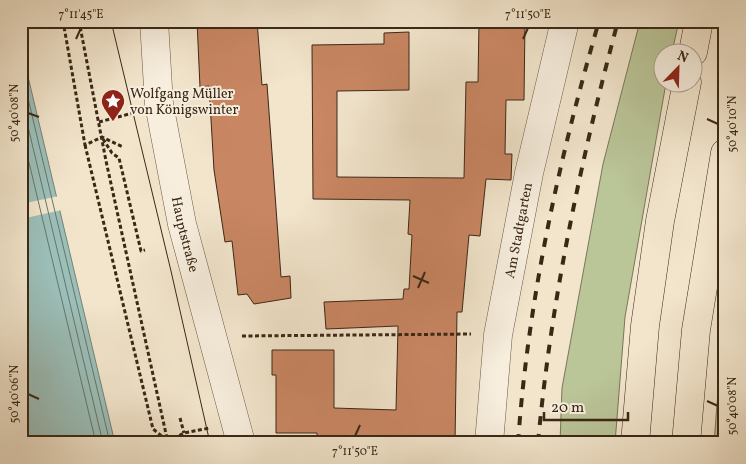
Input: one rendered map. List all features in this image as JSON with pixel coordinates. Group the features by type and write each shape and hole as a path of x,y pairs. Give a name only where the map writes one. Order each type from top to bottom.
{"highway":[{"path":"695,42 699,21"},
{"path":"635,443 645,326 659,230 685,92"},
{"path":"686,443 696,330 725,153"}],"street":[{"name":"Hauptstraße","path":"154,21 159,104 182,224 214,337 241,443"},
{"name":"Am Stadtgarten","path":"489,443 498,335 529,173 566,21"}],"path":[{"path":"63,21 85,145 153,429 168,442"},
{"path":"79,21 168,442"},
{"path":"85,145 102,137"},
{"path":"102,137 123,147"},
{"path":"102,137 112,154 119,158 141,251 145,250"},
{"path":"214,337 461,334"},
{"path":"168,442 184,433 180,418"}],"green space":[{"path":"640,21 679,21 674,42 654,42 654,92 664,92 625,317 615,443 560,443 562,388 603,164"},
{"path":"725,302 725,443 714,443"}],"water":[{"path":"21,47 115,443 21,443"}],"pier":[{"path":"59,196 62,210 21,219 21,204"}],"building":[{"path":"197,21 257,21 262,85 267,84 281,277 290,276 291,298 254,304 247,294 238,295 232,241 225,242 214,170 209,86 200,87"},
{"path":"479,21 525,21 524,100 506,100 505,154 512,154 511,180 486,179 480,236 469,235 462,312 457,312 455,443 317,443 317,433 276,433 276,375 272,375 272,350 334,350 334,408 396,410 398,326 326,329 324,302 403,299 404,289 409,289 412,235 408,234 410,200 313,199 312,45 384,44 384,33 409,32 409,90 337,91 337,177 464,178 466,82 478,82"}],"tram line":[{"path":"111,21 210,443"}],"railway":[{"path":"518,443 529,336 547,230 558,177 599,21"},
{"path":"538,443 551,336 569,230 604,73 618,21"}],"place":[{"name":"Wolfgang Müller von Königswinter","path":"113,122"}]}
